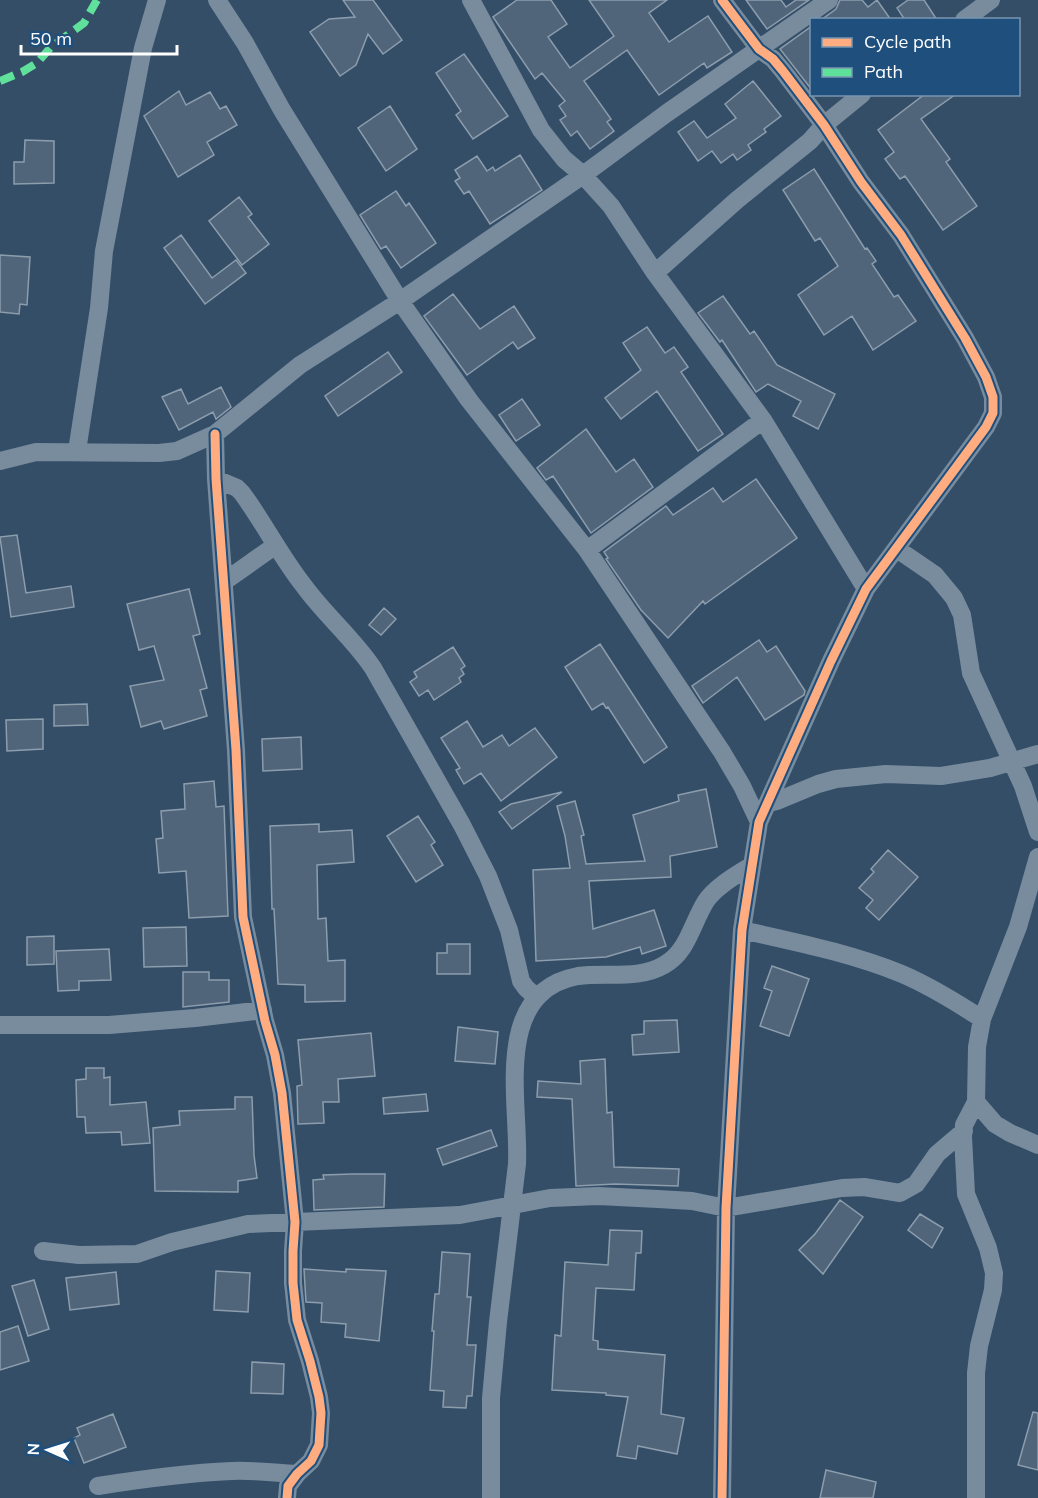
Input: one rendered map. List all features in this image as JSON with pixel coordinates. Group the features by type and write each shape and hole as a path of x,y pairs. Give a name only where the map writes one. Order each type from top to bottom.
{"street":[{"path":"77,451 99,308 104,251 142,48 157,0"},
{"path":"217,0 400,301 469,400 587,550 722,752 759,822"},
{"path":"471,0 541,130 564,159 611,206 655,273 763,420 866,589"},
{"path":"722,0 759,49 773,59 824,125 861,182 901,235 965,338 986,377 993,397 993,413 986,427 866,589 759,822 742,930 726,1208 722,1498"},
{"path":"0,461 36,452 159,453 177,451 214,434 300,365 400,301 583,176 667,112 829,0"},
{"path":"967,18 991,0"},
{"path":"655,273 728,207 810,141 824,125 860,96"},
{"path":"587,550 763,420"},
{"path":"214,434 236,750 243,917 282,1093 296,1222 293,1283 297,1320 319,1397 321,1433 319,1445 311,1461 288,1486 287,1498"},
{"path":"216,479 237,488 242,493 303,586 373,668 462,825 488,876 503,910 521,981 536,998"},
{"path":"225,581 276,545"},
{"path":"897,549 935,575 954,598 962,615 971,673 1013,762 1038,832"},
{"path":"768,803 836,779 886,774 941,776 1013,762 1038,754"},
{"path":"976,1498 977,1364 982,1328 993,1290 994,1273 988,1248 966,1194 964,1125 976,1102 977,1047 982,1019 1018,927 1038,857"},
{"path":"491,1498 491,1398 518,1138 514,1075 520,1028 528,1009 536,998 563,980 592,975 646,972 661,967 675,957 691,934 706,901 717,890 752,865"},
{"path":"742,930 809,945 901,974 947,996 982,1019"},
{"path":"0,1025 119,1024 263,1010"},
{"path":"976,1102 995,1124 1038,1145"},
{"path":"43,1251 79,1255 137,1254 172,1242 248,1224 460,1215 550,1198 598,1196 692,1201 726,1208 842,1188 864,1187 900,1193 916,1184 937,1154 964,1131"},
{"path":"98,1486 153,1477 208,1472 297,1474"}],"building":[{"path":"343,0 373,0 402,40 383,54 368,34 356,65 340,76 310,32 329,19 355,17"},
{"path":"517,0 551,0 567,24 548,37 570,68 614,36 589,0 667,0 649,13 669,42 708,16 732,52 707,68 704,63 659,95 627,50 584,81 611,119 607,122 614,131 590,149 577,131 571,136 560,120 566,116 559,106 565,101 542,73 535,79 493,17"},
{"path":"746,0 781,0 786,7 796,0 809,0 767,29"},
{"path":"840,0 862,0 868,7 877,0 890,18 824,18 836,9"},
{"path":"908,0 924,0 936,18 904,18 897,8"},
{"path":"810,27 810,87 780,49"},
{"path":"464,54 508,116 473,139 456,115 461,111 436,73"},
{"path":"753,81 781,116 764,129 766,132 748,145 751,150 737,160 733,154 721,163 712,151 698,161 678,132 694,121 707,138 736,118 725,104"},
{"path":"179,91 186,105 210,92 220,109 226,106 237,125 207,142 214,155 178,177 144,116"},
{"path":"922,96 953,96 921,119 950,159 946,162 977,206 943,230 905,176 900,179 885,159 894,152 878,130"},
{"path":"390,106 417,149 386,171 358,128"},
{"path":"25,140 54,141 54,183 14,184 14,162 24,162"},
{"path":"520,155 542,190 490,224 469,191 464,194 455,181 460,178 455,170 477,156 487,171 493,167 495,171"},
{"path":"814,169 865,249 867,248 876,261 872,264 894,297 898,295 916,321 873,350 852,316 824,335 798,295 838,266 820,238 815,241 783,190"},
{"path":"396,191 406,206 409,203 436,243 401,268 386,246 381,249 360,215"},
{"path":"239,197 252,214 248,217 269,244 242,265 209,221"},
{"path":"181,235 212,278 236,260 246,273 205,304 164,248"},
{"path":"0,255 30,257 27,305 20,304 19,314 0,312"},
{"path":"453,294 480,329 514,306 535,338 518,349 513,342 467,375 424,316"},
{"path":"723,296 750,334 754,331 777,365 835,394 818,429 793,416 801,401 768,384 756,392 722,340 720,342 698,313"},
{"path":"647,327 665,353 674,347 688,367 681,372 723,434 698,451 657,391 621,419 605,398 641,370 623,343"},
{"path":"388,352 402,372 338,416 325,396"},
{"path":"221,387 231,407 216,419 213,412 179,430 162,397 181,389 188,404"},
{"path":"522,399 540,425 516,441 499,415"},
{"path":"586,429 616,472 634,459 653,487 591,533 553,476 546,480 537,468"},
{"path":"756,479 797,538 705,604 703,601 668,638 641,610 606,559 608,558 604,552 666,506 673,515 713,488 723,502"},
{"path":"17,535 26,593 71,586 74,607 11,617 0,537"},
{"path":"189,589 200,634 193,636 207,688 200,690 207,716 164,729 161,721 141,727 130,686 164,680 154,646 139,650 127,604"},
{"path":"384,608 396,619 381,635 369,625"},
{"path":"759,640 767,652 776,646 805,691 804,695 765,720 737,677 703,703 692,686"},
{"path":"600,644 667,747 644,763 608,707 606,708 603,703 592,710 565,667"},
{"path":"453,647 465,666 461,669 464,674 459,678 461,682 434,700 428,690 419,696 410,682 417,677 414,672"},
{"path":"87,704 88,725 54,726 54,705"},
{"path":"43,719 43,749 7,751 6,720"},
{"path":"467,721 483,747 502,735 509,746 535,728 557,757 501,801 481,773 464,784 456,770 460,768 441,738"},
{"path":"301,737 302,769 263,771 262,739"},
{"path":"214,781 216,807 224,806 228,916 189,918 186,871 159,873 156,839 163,838 161,811 185,809 184,784"},
{"path":"706,789 717,847 670,856 671,877 589,881 593,929 654,910 666,946 642,954 640,947 606,957 536,961 533,870 570,868 557,806 575,801 584,835 581,836 586,864 645,861 633,815 679,801 678,795"},
{"path":"562,792 512,829 499,812 511,804"},
{"path":"418,816 435,842 431,845 443,865 416,882 387,836"},
{"path":"319,824 319,832 352,830 354,862 317,865 318,919 326,918 328,961 345,960 345,1001 305,1002 305,985 278,984 274,909 272,909 270,826"},
{"path":"888,850 918,877 879,920 866,908 873,900 859,888 874,872 871,869"},
{"path":"186,927 187,966 144,967 143,928"},
{"path":"54,936 54,964 27,965 27,937"},
{"path":"447,944 470,944 470,974 437,974 437,953 447,953"},
{"path":"109,949 111,980 79,981 79,990 58,991 56,951"},
{"path":"772,966 809,979 789,1036 760,1026 772,991 764,988"},
{"path":"183,972 209,972 209,980 229,980 229,1002 183,1007"},
{"path":"677,1020 679,1052 633,1055 632,1035 644,1034 644,1021"},
{"path":"458,1027 498,1032 495,1064 455,1061"},
{"path":"371,1033 375,1076 338,1079 339,1102 323,1102 324,1123 298,1124 297,1086 302,1085 298,1040"},
{"path":"605,1059 607,1113 612,1112 614,1167 679,1169 678,1186 615,1184 576,1186 572,1099 537,1097 538,1081 581,1084 580,1061"},
{"path":"86,1068 104,1068 104,1078 110,1077 110,1105 146,1102 150,1143 122,1145 121,1132 86,1133 85,1117 77,1117 76,1080 86,1079"},
{"path":"426,1094 428,1111 384,1114 383,1098"},
{"path":"235,1097 252,1097 257,1178 238,1181 238,1192 155,1191 153,1128 180,1125 179,1111 235,1109"},
{"path":"491,1130 497,1146 443,1165 437,1149"},
{"path":"385,1174 384,1207 314,1210 313,1180 324,1179 323,1175"},
{"path":"840,1200 863,1217 823,1274 799,1250 815,1234"},
{"path":"920,1214 943,1228 932,1248 908,1230"},
{"path":"610,1230 642,1231 641,1253 636,1253 634,1290 596,1288 593,1340 598,1341 598,1349 665,1355 661,1414 684,1418 677,1454 638,1446 636,1459 617,1456 628,1397 606,1395 606,1393 552,1390 555,1335 561,1336 565,1262 608,1265"},
{"path":"442,1252 470,1254 467,1297 471,1297 467,1345 476,1345 472,1396 467,1396 466,1408 443,1407 444,1391 430,1390 435,1294 439,1294"},
{"path":"304,1269 346,1272 346,1269 386,1271 379,1341 345,1337 346,1324 321,1322 322,1303 306,1302"},
{"path":"216,1271 250,1273 248,1312 214,1310"},
{"path":"116,1272 119,1304 70,1310 66,1278"},
{"path":"34,1280 49,1329 28,1336 12,1286"},
{"path":"18,1326 29,1361 0,1370 0,1332"},
{"path":"252,1362 284,1364 283,1394 251,1393"},
{"path":"1033,1412 1038,1413 1038,1470 1018,1465"},
{"path":"113,1414 126,1447 84,1463 74,1438 80,1435 77,1428"},
{"path":"826,1470 876,1482 873,1498 820,1498"}],"marked path":[{"path":"0,81 37,63 51,47 84,23 97,0"}],"cycle path":[{"path":"722,0 759,49 773,59 783,71 901,235 965,338 986,377 993,397 993,413 986,427 866,589 759,822 742,930 726,1208 722,1498"},
{"path":"215,434 216,479 236,750 243,917 282,1093 295,1222 293,1283 297,1320 310,1361 321,1413 319,1445 311,1461 288,1486 287,1498"}]}
